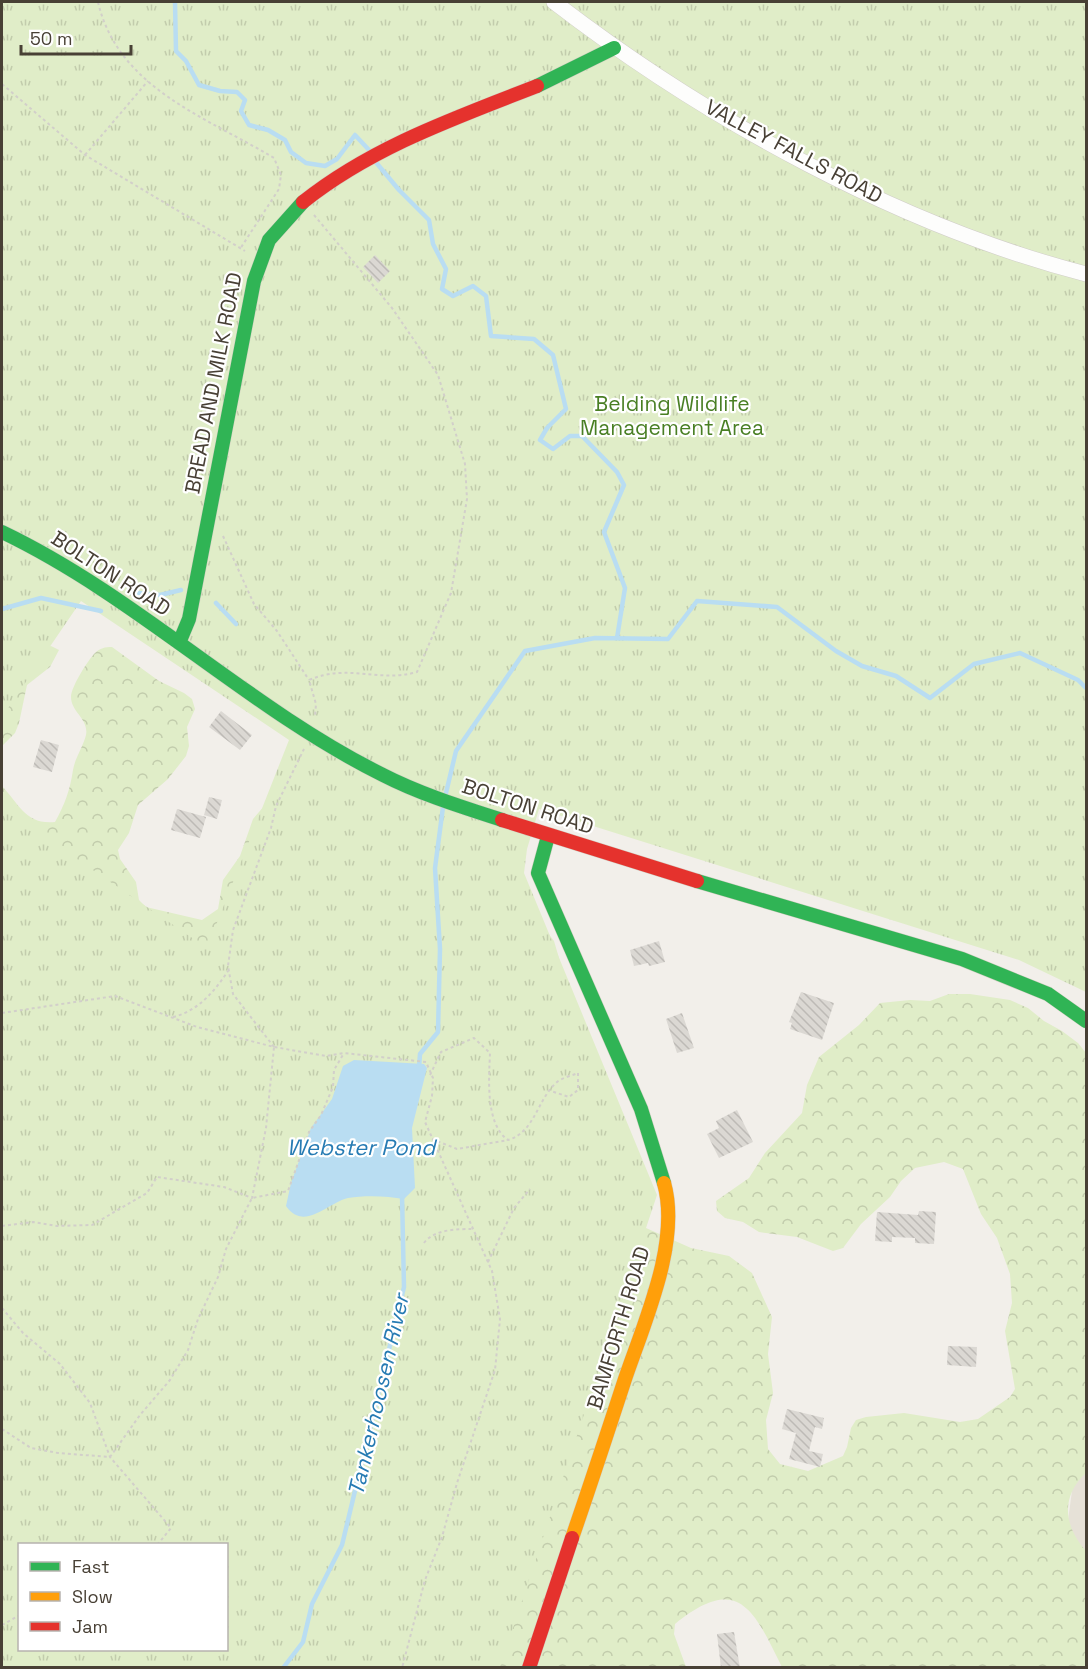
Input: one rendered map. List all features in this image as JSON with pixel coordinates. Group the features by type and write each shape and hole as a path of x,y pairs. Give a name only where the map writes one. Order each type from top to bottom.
{"street":[{"name":"VALLEY FALLS ROAD","path":"554,2 614,48 773,145 827,174 963,234 1049,264 1086,274"},
{"name":"BREAD AND MILK ROAD","path":"179,643 189,619 246,312 258,264 274,232 303,204 372,156 450,119 543,84 614,48"},
{"name":"BOLTON ROAD","path":"2,532 29,545 314,735 383,776 464,808 548,836 962,959 1048,993 1086,1021"},
{"name":"BAMFORTH ROAD","path":"529,1668 657,1284 667,1238 667,1192 642,1109 538,873 548,836"}],"path":[{"path":"2,84 85,155 240,249 279,189 281,175 274,158 174,102 148,81 128,63 110,39 98,2"},
{"path":"85,155 148,81"},
{"path":"303,204 392,308 438,375 465,464 467,499 451,593 417,672 396,678 372,673 327,672 309,680"},
{"path":"110,1457 140,1415 171,1380 188,1350 198,1318 218,1277 226,1249 252,1198 266,1128 274,1047 233,994 229,970 233,930 271,828 276,806 301,751 314,742 316,704 309,680 277,631 254,604 210,509"},
{"path":"173,1017 190,1013 217,987 229,970"},
{"path":"2,1013 115,996 197,1027 274,1047 326,1056 344,1053 426,1062 433,1078 432,1096 425,1122 488,1263 500,1320 495,1370 456,1483 442,1537 425,1580 402,1668"},
{"path":"430,1075 441,1052 474,1038 490,1053 489,1087 494,1113 500,1135 508,1140"},
{"path":"2,1227 33,1222 57,1226 92,1225 147,1193 157,1177 224,1187 252,1198 288,1191 309,1132 321,1114 333,1087 334,1070 344,1053"},
{"path":"431,1139 457,1149 518,1137 532,1120 556,1082 578,1073 578,1090 569,1097 551,1091"},
{"path":"488,1263 514,1208 530,1189"},
{"path":"424,1244 436,1234 454,1229 473,1229"},
{"path":"2,1308 23,1333 60,1364 90,1402 110,1457 171,1528 160,1543"},
{"path":"2,1429 31,1448 58,1453 110,1457"},
{"path":"2,1624 18,1616"}],"shaded area":[{"path":"1086,1421 1086,1667 1048,1668 1080,1432"}],"green space":[{"name":"Belding Wildlife Management Area","path":"2,2 1086,2 1086,992 1019,960 539,809 527,849 524,873 657,1195 500,1667 2,1667 2,808 207,948 289,740 81,601 2,717"},
{"path":"51,646 59,650 50,667 27,685 15,733 2,746 2,678 32,651"},
{"path":"112,647 159,681 184,693 192,699 195,709 187,727 189,746 186,756 168,779 138,805 129,833 118,850 120,859 136,882 139,900 146,907 202,920 218,909 223,880 240,856 253,819 272,797 536,917 554,941 637,1224 691,1248 729,1256 752,1273 772,1317 768,1354 773,1393 766,1420 768,1449 780,1464 808,1471 843,1456 851,1428 856,1420 866,1417 904,1413 960,1422 978,1419 1010,1397 1015,1389 1005,1331 1012,1303 1010,1274 997,1238 981,1214 963,1169 944,1162 915,1168 901,1181 890,1197 861,1224 843,1248 833,1251 797,1237 759,1232 743,1222 725,1218 717,1211 716,1201 749,1178 765,1153 802,1113 807,1085 819,1057 859,1025 880,1003 930,1001 949,994 970,994 1010,1000 1028,1008 1078,1043 1086,1053 1086,1473 1072,1492 1068,1512 1073,1532 1086,1551 1086,1667 782,1667 753,1615 742,1605 730,1600 715,1601 697,1609 675,1624 674,1634 686,1667 2,1667 2,786 30,817 45,822 55,822 67,797 74,766 86,735 85,724 72,702 72,693 80,674 92,656 103,648"}],"water":[{"name":"Webster Pond","path":"354,1060 424,1064 427,1068 412,1128 415,1188 404,1199 376,1196 348,1198 316,1214 300,1216 286,1206 291,1183 311,1128 332,1099 343,1066"}],"building":[{"path":"375,255 390,271 378,283 363,267"},
{"path":"221,711 252,735 240,750 209,727"},
{"path":"41,740 59,745 52,772 33,767"},
{"path":"209,797 222,800 217,819 204,815"},
{"path":"177,809 206,817 200,838 171,830"},
{"path":"659,941 665,962 649,966 648,963 634,966 630,950"},
{"path":"801,992 834,1003 822,1040 790,1029 792,1023 789,1022"},
{"path":"682,1013 694,1048 677,1053 666,1019"},
{"path":"737,1110 753,1142 719,1158 707,1134 719,1128 716,1121"},
{"path":"919,1211 936,1212 934,1244 915,1243 915,1238 892,1237 892,1242 875,1241 877,1212 918,1215"},
{"path":"948,1346 977,1347 976,1367 947,1365"},
{"path":"787,1409 824,1418 822,1429 815,1427 809,1451 823,1454 820,1467 789,1459 796,1433 782,1429"},
{"path":"734,1632 740,1668 721,1668 717,1634"}],"waterway":[{"path":"175,2 176,51 186,61 199,85 220,91 237,92 245,100 241,111 249,125 268,130 285,140 291,152 306,163 325,166 337,159 355,135 369,150"},
{"path":"374,160 399,190 429,220 433,244 446,269 442,289 453,296 473,286 486,296 491,336 534,339 553,355 566,409 547,428 540,440 553,449 570,436 582,436 617,472 624,485 604,532 625,588 617,638"},
{"path":"128,592 160,595 181,590"},
{"path":"2,609 41,598 101,611"},
{"name":"Tankerhoosen River","path":"446,793 456,751 525,651 595,638 668,639 697,601 777,607 836,651 862,666 896,676 930,698 974,664 1020,653 1078,680 1086,688"},
{"path":"216,603 236,624"},
{"name":"Tankerhoosen River","path":"419,1068 420,1054 438,1032 440,949 435,868 443,807"},
{"name":"Tankerhoosen River","path":"283,1668 303,1642 312,1604 342,1545 404,1287 402,1195"}],"traffic: fast":[{"path":"537,86 614,48"},
{"path":"179,643 189,619 254,281 269,240 303,202"},
{"path":"2,532 52,558 100,588 239,686 333,748 412,788 502,820"},
{"path":"548,836 538,873 641,1109 664,1183"},
{"path":"697,881 962,959 1048,994 1086,1021"}],"traffic: slow":[{"path":"572,1538 658,1284 668,1231 668,1206 664,1183"}],"traffic: jam":[{"path":"303,202 357,165 415,135 537,86"},
{"path":"502,820 697,881"},
{"path":"529,1668 572,1538"}]}
